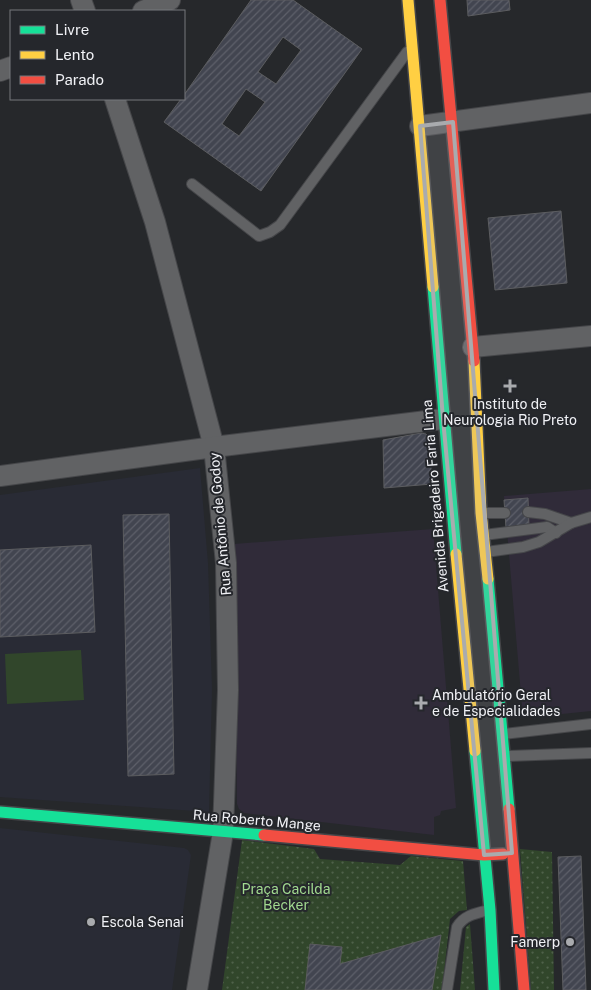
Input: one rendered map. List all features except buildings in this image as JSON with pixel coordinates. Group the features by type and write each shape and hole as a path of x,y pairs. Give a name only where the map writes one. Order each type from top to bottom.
{"main road":[{"name":"Avenida Brigadeiro Faria Lima","path":"408,0 442,350 443,419 490,910 494,990"},
{"path":"440,0 453,122 481,513 505,756 524,990"},
{"name":"Rua Roberto Mange","path":"0,812 484,855 512,853"}],"street":[{"path":"145,10 170,0"},
{"name":"Rua Antônio de Godoy","path":"115,100 155,222 214,447 226,573 228,690 223,832 197,990"},
{"path":"420,126 591,103"},
{"path":"469,347 591,336"},
{"path":"0,476 443,419"}],"lane":[{"path":"192,184 259,236 270,232 280,225 412,45"},
{"path":"528,512 545,514 571,523"},
{"path":"481,513 505,513"},
{"path":"485,552 523,547 539,542 571,523 591,517"},
{"path":"484,535 547,527 556,533"},
{"path":"503,734 591,724"},
{"path":"505,756 591,753"},
{"path":"447,990 457,927 467,916 490,910"}],"highlighted area":[{"path":"453,122 512,853 484,855 443,419 420,126"}],"shaded area":[{"path":"200,468 208,563 212,689 209,812 0,797 0,637 95,631 91,545 0,550 0,495","holes":["169,515 174,774 129,776 123,516"]},
{"path":"591,489 591,711 523,718 504,496"},
{"path":"433,529 456,808 441,811 440,815 434,817 434,835 244,813 237,804 234,544"},
{"name":"Escola Senai","path":"0,828 184,848 188,850 191,855 172,990 0,990"}],"green space":[{"path":"81,650 84,700 7,704 5,654"},
{"name":"Praça Cacilda Becker","path":"242,840 314,849 320,859 400,865 411,856 463,861 467,910 459,911 450,919 442,990 432,990 441,935 340,964 342,947 311,944 305,990 222,990"},
{"path":"520,849 552,852 554,990 531,990"},
{"path":"470,924 475,990 460,990 466,927"}],"traffic: fast":[{"path":"433,287 456,554"},
{"path":"488,579 509,809"},
{"path":"475,751 490,910 494,990"},
{"path":"0,812 264,835"}],"traffic: slow":[{"path":"408,0 433,287"},
{"path":"474,361 481,513 488,579"},
{"path":"456,554 475,751"}],"traffic: jam":[{"path":"440,0 474,361"},
{"path":"509,809 524,990"},
{"path":"264,835 484,855 503,854"}],"place":[{"name":"Instituto de Neurologia Rio Preto","path":"510,386"},
{"name":"Ambulatório Geral e de Especialidades","path":"421,703"},
{"name":"Escola Senai","path":"91,922"},
{"name":"Famerp","path":"570,942"}]}
